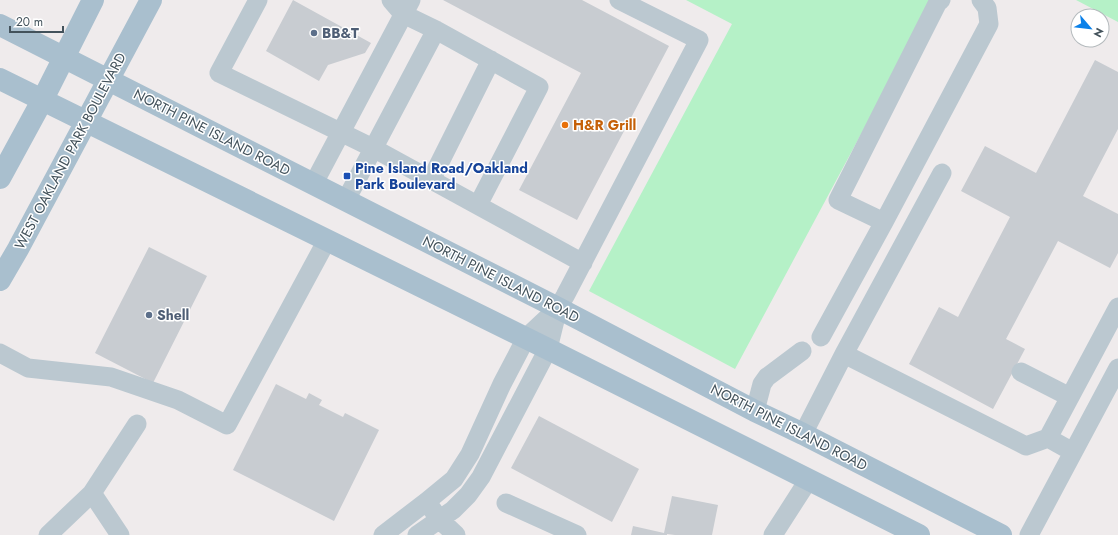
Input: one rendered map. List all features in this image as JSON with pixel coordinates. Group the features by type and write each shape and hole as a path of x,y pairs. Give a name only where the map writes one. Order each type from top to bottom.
{"main road":[{"path":"0,178 43,100 93,0"},
{"name":"WEST OAKLAND PARK BOULEVARD","path":"0,280 151,0"},
{"name":"NORTH PINE ISLAND ROAD","path":"0,25 314,183 755,411 1001,535"},
{"path":"0,79 526,338 919,535"}],"street":[{"path":"258,0 219,73 373,148 583,263"},
{"path":"391,0 407,7 436,30 539,87 478,205"},
{"path":"417,535 453,510 468,495 481,477 548,349 558,308 699,40 619,0"},
{"path":"884,222 838,200 938,2 941,0"},
{"path":"822,337 989,24 988,8 981,0"},
{"path":"314,183 407,7"},
{"path":"346,200 436,30"},
{"path":"431,180 491,60"},
{"path":"803,434 844,354 942,173"},
{"path":"0,353 28,368 111,377 178,400 227,425 327,240"},
{"path":"844,354 1026,446 1048,438 1118,307"},
{"path":"382,535 454,479 470,454 502,384 526,338 558,308"},
{"path":"755,411 762,384 767,377 802,351"},
{"path":"1029,535 1118,368"},
{"path":"1021,372 1070,397"},
{"path":"48,535 92,493 137,424"},
{"path":"1048,438 1073,452"},
{"path":"773,535 809,479"},
{"path":"92,493 120,535"},
{"path":"426,502 439,519 456,535"},
{"path":"506,504 577,535"}],"green space":[{"path":"686,0 933,0 735,369 589,291 732,24"},
{"path":"1076,0 1118,0 1118,22 1110,18 1110,8 1091,8"}],"building":[{"path":"293,0 371,43 365,53 328,65 319,81 266,51"},
{"path":"443,0 582,0 669,46 577,220 519,190 581,73"},
{"path":"1095,60 1118,72 1118,129 1083,196 1118,214 1118,253 1110,268 1058,241 1006,339 1025,349 993,409 909,364 939,307 958,317 1010,217 961,191 985,146 1036,173"},
{"path":"149,247 207,276 153,383 95,353"},
{"path":"276,384 306,399 309,393 322,400 319,405 343,417 345,413 379,430 334,521 233,470"},
{"path":"539,416 639,469 612,522 511,468"},
{"path":"672,496 718,505 712,535 631,535 633,526 664,533"}],"place":[{"name":"BB&T","path":"314,33"},
{"name":"H&R Grill","path":"565,125"},
{"name":"Pine Island Road/Oakland Park Boulevard","path":"347,176"},
{"name":"Shell","path":"149,315"}]}
